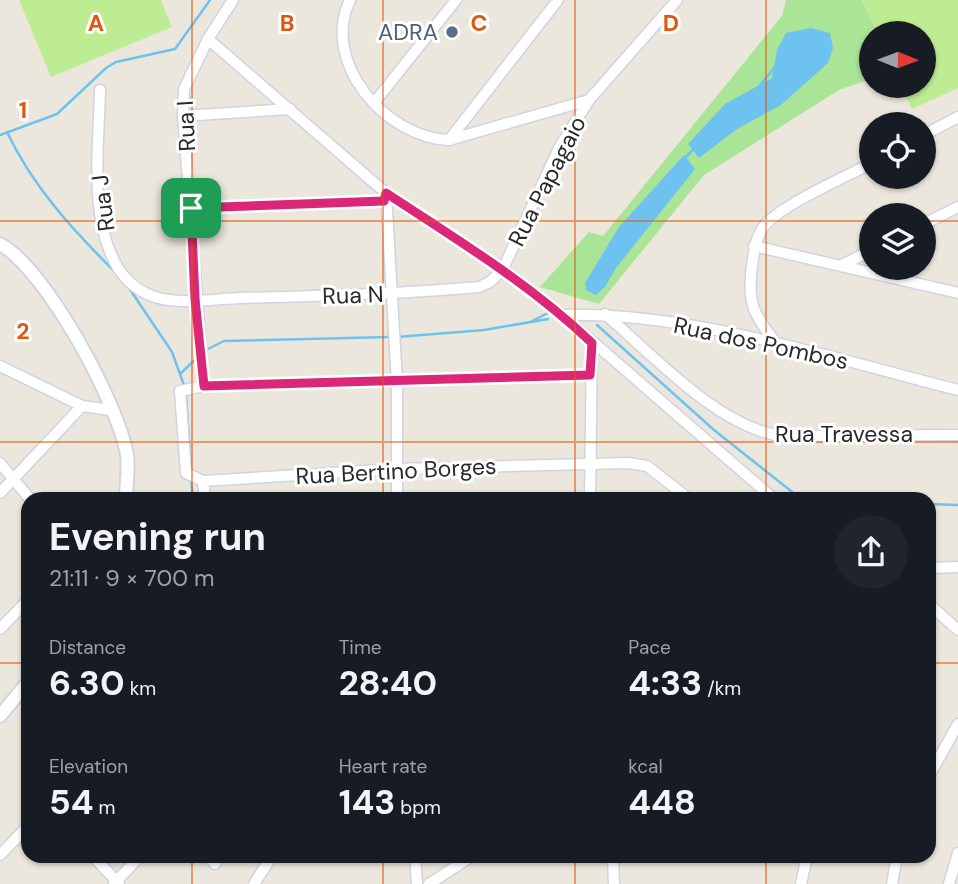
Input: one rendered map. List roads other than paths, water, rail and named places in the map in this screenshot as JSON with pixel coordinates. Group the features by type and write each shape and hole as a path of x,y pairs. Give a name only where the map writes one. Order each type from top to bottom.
{"street":[{"name":"Rua I","path":"204,386 195,299 183,116 184,89 208,39 233,0"},
{"path":"350,0 344,12 340,44 348,70 374,103 411,132 431,140 449,140 589,100"},
{"path":"374,103 456,0"},
{"path":"449,140 558,0"},
{"name":"Rua Papagaio","path":"503,269 559,148 589,100 677,0"},
{"path":"208,39 290,109 385,197 503,269 562,315 766,492"},
{"name":"Rua J","path":"100,90 101,206 104,232 118,268 136,289 158,298 195,299"},
{"path":"183,116 290,109"},
{"path":"936,129 958,117"},
{"path":"776,343 757,319 750,301 754,246 762,228 776,214 859,170"},
{"path":"191,208 385,197"},
{"path":"385,197 397,382 397,492"},
{"path":"936,218 958,208"},
{"path":"0,244 45,288 88,359 111,410 127,455 126,492"},
{"path":"754,246 958,293"},
{"path":"842,265 859,256"},
{"name":"Rua N","path":"195,299 392,295 479,287 490,282 503,269"},
{"name":"Rua dos Pombos","path":"562,315 604,314 642,318 776,343 958,390"},
{"name":"Rua Travessa","path":"604,314 726,418 757,432 780,436 958,435"},
{"path":"590,492 592,343"},
{"path":"0,366 82,406 111,410"},
{"path":"202,492 196,479 180,391 204,386 590,375"},
{"path":"0,493 82,406"},
{"path":"0,463 24,492"},
{"name":"Rua Bertino Borges","path":"196,479 589,463 647,466 680,492"},
{"path":"936,568 958,567"},
{"path":"0,629 21,607"},
{"path":"936,610 958,630"},
{"path":"0,716 21,690"},
{"path":"936,763 958,723"},
{"path":"0,855 21,833"},
{"path":"949,884 958,853"},
{"path":"99,863 117,883 134,863"},
{"path":"254,884 268,863"},
{"path":"416,863 417,884"},
{"path":"429,884 461,863"},
{"path":"613,863 614,884"},
{"path":"801,884 806,863"},
{"path":"892,884 896,863"}],"water":[{"path":"811,28 830,33 833,48 828,63 781,105 737,129 699,158 688,144 725,104 772,78 777,50 786,33"},
{"path":"684,155 695,169 616,268 605,287 596,295 586,290 585,283 619,227"}],"waterway":[{"path":"0,135 57,114 106,68 116,62 175,49 210,0"},
{"path":"760,85 776,66"},
{"path":"7,132 41,189 115,272"},
{"path":"685,158 695,148"},
{"path":"127,285 172,352 185,388"},
{"path":"532,321 548,313"},
{"path":"397,337 484,330 548,319"},
{"path":"597,325 714,430 792,492"},
{"path":"204,351 224,341 390,337"},
{"path":"181,373 199,356"},
{"path":"186,394 191,471"},
{"path":"191,478 192,492"},
{"path":"936,504 958,505"}],"place":[{"name":"ADRA","path":"452,32"}]}
